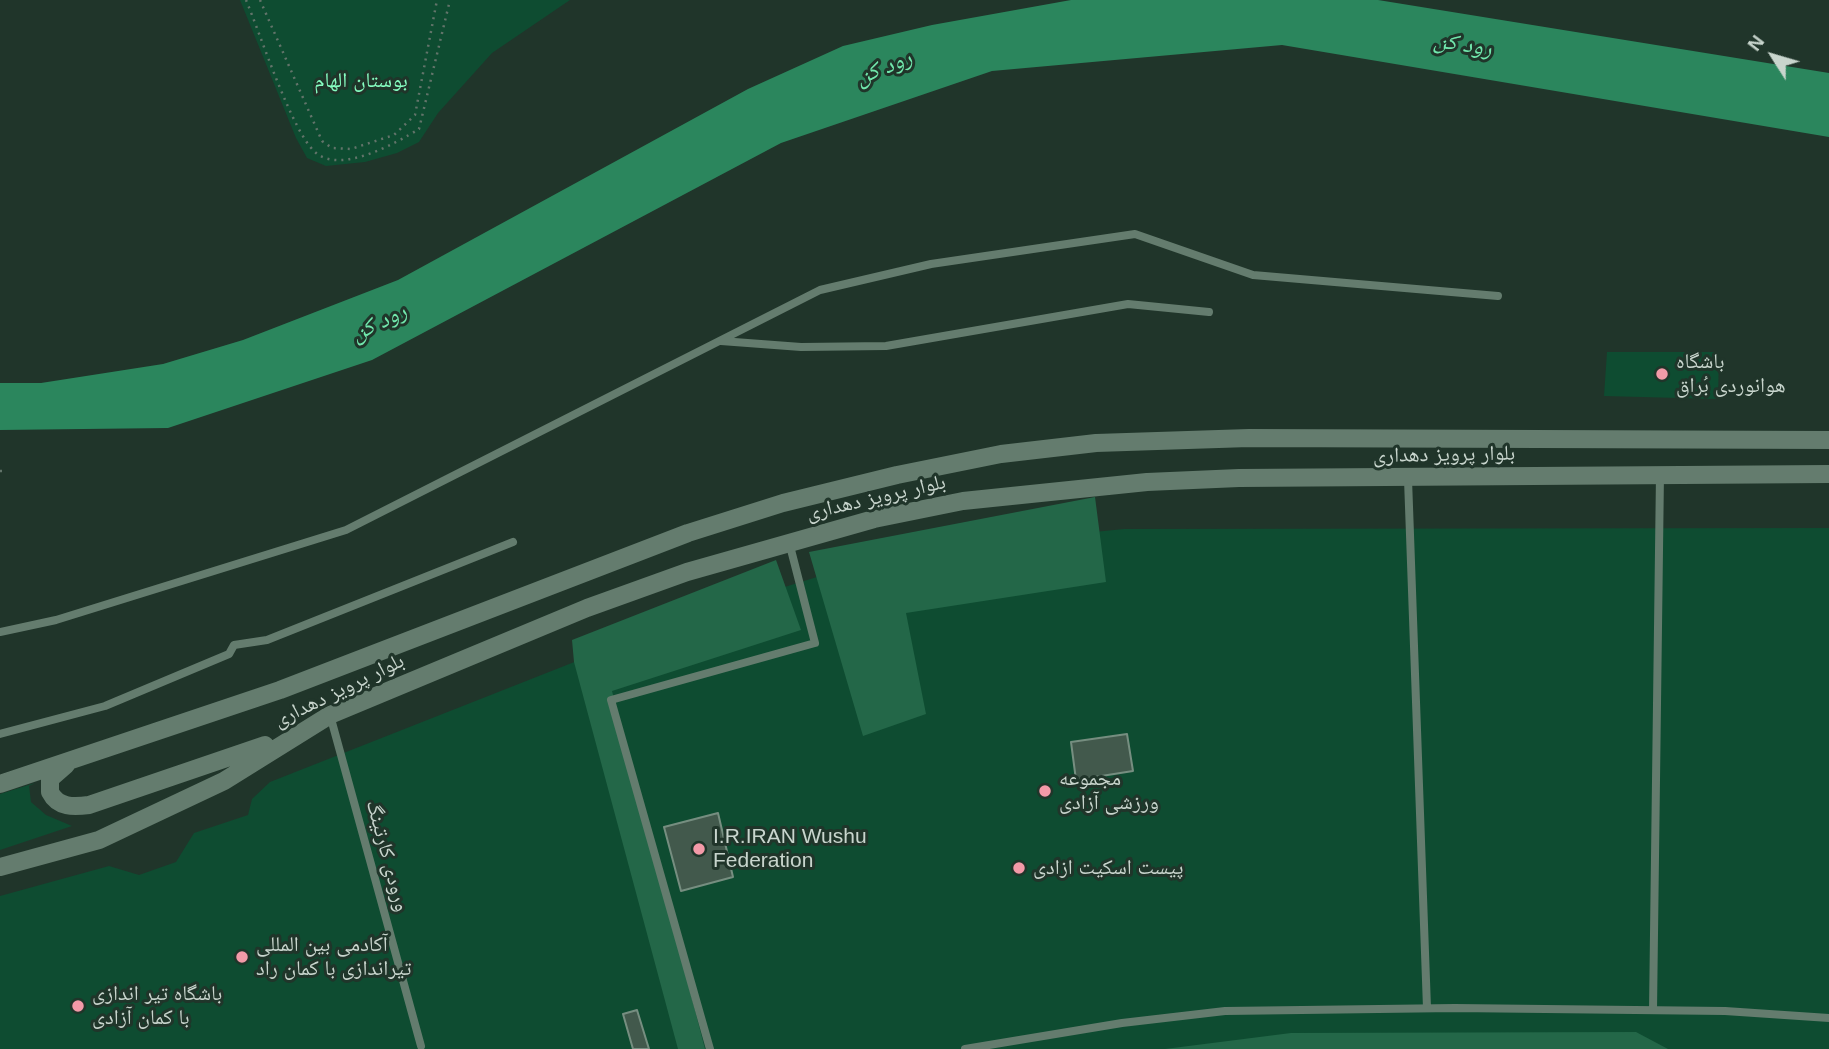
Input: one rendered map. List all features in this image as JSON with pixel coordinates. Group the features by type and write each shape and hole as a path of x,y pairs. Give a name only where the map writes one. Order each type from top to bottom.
{"main road":[{"name":"بلوار پرویز دهداری","path":"0,784 292,685 688,533 783,503 897,475 1001,454 1096,443 1249,438 1829,440"},
{"name":"بلوار پرویز دهداری","path":"0,867 99,840 224,781 292,736 330,715 587,608 687,572 874,519 963,501 1052,491 1239,478 1408,479 1829,474"},
{"path":"72,761 50,779 48,786 53,799 74,807 89,805 292,736"}],"lane":[{"path":"0,632 56,620 346,530 820,289 931,264 1135,234 1253,275 1498,296"},
{"path":"718,341 802,347 886,346 1128,304 1209,312"},
{"path":"1653,1010 1660,474"},
{"path":"1408,479 1427,1008"},
{"path":"710,1049 611,701 815,643 789,541"},
{"path":"0,734 105,706 229,654 234,645 267,640 513,542"},
{"name":"ورودی کارتینگ","path":"330,715 421,1046"},
{"path":"965,1049 1122,1023 1225,1012 1427,1008 1653,1010 1725,1011 1829,1018"}],"path":[{"path":"247,0 298,128 316,153 338,160 386,150 419,129 450,0"},
{"path":"260,0 322,141 332,148 351,149 394,135 415,114 438,0"}],"green space":[{"name":"بوستان الهام","path":"240,0 570,0 492,53 438,113 419,142 397,153 365,162 326,166 307,158 296,138"},
{"name":"باشگاه هوانوردی بُراق","path":"1607,352 1719,352 1718,399 1604,396"},
{"name":"مجموعه ورزشی آزادی","path":"1829,528 1829,1049 0,1049 0,896 109,866 139,875 176,862 194,833 248,815 252,799 270,782 691,616 846,568 954,546 1124,529"},
{"path":"35,783 29,786 31,802 46,815 72,826 0,850 0,794"}],"shaded area":[{"path":"1095,497 1106,582 906,613 926,714 863,736 809,552"},
{"path":"776,560 801,630 612,691 705,1049 678,1049 574,662 572,640"},
{"path":"1636,1032 1668,1049 1165,1049 1291,1033"}],"water":[{"name":"رود کن","path":"1071,0 1378,0 1829,73 1829,137 1282,45 992,71 781,143 372,360 168,428 0,430 0,383 41,383 163,364 243,340 398,280 748,89 843,46 932,25"}],"building":[{"path":"1127,734 1133,771 1076,780 1071,742"},
{"name":"I.R.IRAN Wushu Federation","path":"718,813 733,877 681,891 664,827"},
{"path":"637,1010 649,1049 633,1049 623,1014"}],"place":[{"name":"باشگاه هوانوردی بُراق","path":"1662,374"},
{"name":"مجموعه ورزشی آزادی","path":"1045,791"},
{"name":"I.R.IRAN Wushu Federation","path":"699,849"},
{"name":"پیست اسکیت ازادی","path":"1019,868"},
{"name":"آکادمی بین المللی تیراندازی با کمان راد","path":"242,957"},
{"name":"باشگاه تیر اندازی با کمان آزادی","path":"78,1006"}]}
